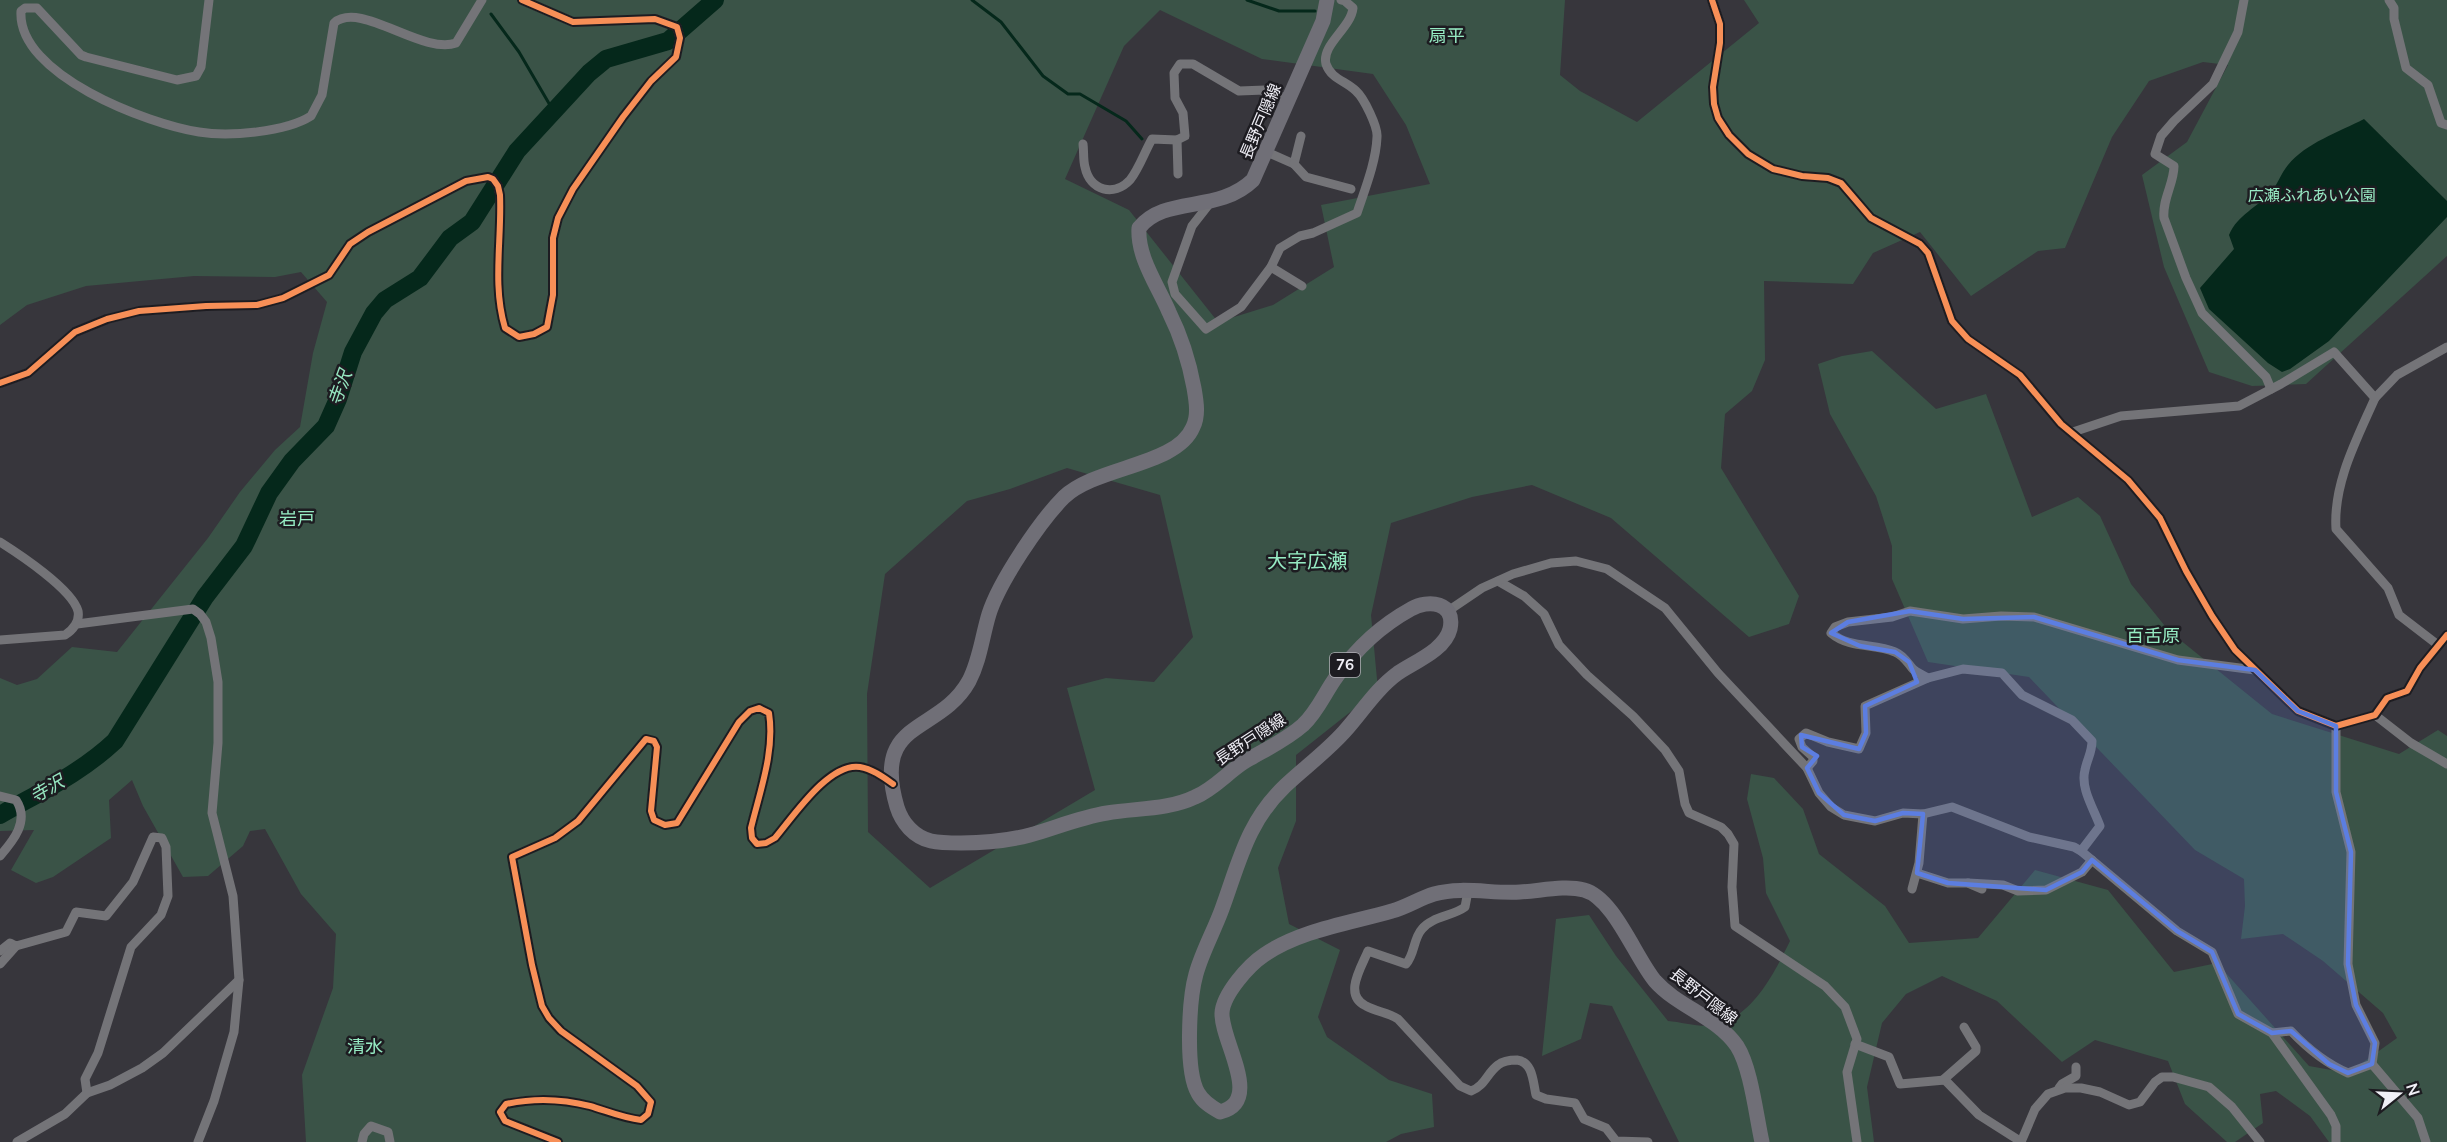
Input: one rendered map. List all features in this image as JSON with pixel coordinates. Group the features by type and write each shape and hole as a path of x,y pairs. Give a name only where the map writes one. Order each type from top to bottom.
{"main road":[{"name":"長野戸隠線","path":"1333,0 1257,174 1248,185 1231,196 1209,203 1156,213 1138,228 1151,275 1172,317 1187,355 1196,402 1196,420 1192,430 1182,441 1165,453 1088,481 1070,492 1054,508 998,592 989,615 975,668 958,697 912,729 899,743 892,765 898,813 908,827 929,841 986,843 1024,836 1097,814 1183,802 1201,794 1240,765 1275,746 1299,729 1317,709 1344,667 1371,638 1392,621 1424,603 1438,604 1448,611 1451,625 1447,637 1426,656 1378,690 1345,731 1274,797 1249,832 1196,973 1190,1015 1191,1072 1195,1088 1202,1099 1220,1112 1236,1105 1241,1089 1239,1074 1227,1038 1222,1010 1235,984 1263,955 1319,931 1392,911 1435,894 1468,891 1512,893 1584,890 1606,902 1656,982 1671,996 1728,1036 1737,1046 1744,1059 1762,1142"}],"street":[{"path":"209,0 201,67 196,76 184,80 81,55 37,8 26,8 21,11 20,22 34,49 48,64 73,82 115,105 154,121 200,132 221,134 279,128 311,116 322,95 334,22 342,9"},
{"path":"402,20 444,45 450,45 456,43 482,0"},
{"path":"0,383 28,373 75,332 107,319 139,311 257,305 283,298 329,275 350,244 368,232 466,181 480,178 493,179 500,195 497,280 500,310 505,328 519,337 542,332 547,327 553,295 553,238 558,218 573,189 623,117 651,81 676,57 680,38 676,27 655,19 573,22 522,0"},
{"path":"1209,203 1192,226 1172,282 1175,294 1206,329 1241,308 1271,267 1280,248 1300,236 1313,233 1357,213 1369,180 1378,135 1365,103 1356,91 1334,76 1326,63 1327,50 1352,18 1353,8 1346,1 1333,0"},
{"path":"1712,0 1720,24 1720,43 1713,87 1714,104 1718,118 1729,135 1748,154 1773,169 1802,176 1828,178 1841,183 1872,218 1920,244 1928,253 1952,321 1968,339 2020,375 2054,417 2128,480 2160,518 2186,571 2235,650 2298,711 2336,726 2375,715 2387,698 2407,691 2447,635"},
{"path":"2244,0 2238,32 2213,84 2168,128 2162,136 2156,154 2174,166 2163,208 2164,218 2186,278 2202,313 2266,377 2271,389"},
{"path":"2389,0 2394,8 2397,35 2406,68 2428,86 2440,123 2447,125"},
{"path":"1083,144 1084,168 1093,183 1106,190 1117,190 1131,179 1152,139 1177,141 1185,136 1183,113 1175,98 1174,73 1180,64 1193,64 1239,91 1265,90 1288,99"},
{"path":"1294,164 1301,136"},
{"path":"1177,141 1178,174"},
{"path":"1267,152 1294,164 1306,177 1351,189"},
{"path":"1271,267 1302,286"},
{"path":"2438,645 2399,615 2388,588 2336,529 2336,518 2346,462 2375,398 2397,375 2447,347"},
{"path":"2073,432 2121,416 2239,406 2334,352 2375,398"},
{"path":"0,542 26,558 62,590 78,611 76,624 70,632 60,637 0,640"},
{"path":"1448,611 1470,595 1498,581 1551,563 1576,561 1607,569 1665,608 1718,674 1807,768 1819,793 1831,807 1844,816 1875,821 1903,813 1923,814 1953,807 2029,837 2074,847 2081,851 2177,931 2212,952 2238,1014 2272,1033 2331,1115 2336,1126 2336,1142"},
{"path":"1498,581 1524,596 1544,614 1559,645 1665,750 1679,771 1685,804 1689,813 1721,827 1734,844 1732,887 1735,926 1825,986 1845,1007 1857,1040 1847,1072 1857,1142"},
{"path":"76,624 193,609 206,622 211,638 218,682 218,743 212,813 233,896 239,980 234,1032 214,1101 198,1142"},
{"path":"1928,678 1912,669 1909,662 1895,652 1860,646 1839,639 1831,633 1835,627 1848,621 1892,617 1910,611 1963,619 2001,616 2034,617 2178,660 2255,670"},
{"path":"1807,768 1813,761 1813,757 1800,744 1801,735 1806,733 1828,742 1859,749 1866,733 1865,706 1928,678 1963,669 2002,673 2022,695 2072,720 2092,741 2092,752 2084,771 2084,784 2100,826 2081,851"},
{"path":"558,1142 505,1120 500,1112 506,1104 524,1100 560,1102 588,1106 640,1120 648,1114 651,1102 638,1086 561,1031 542,1006 512,856 555,838 578,821 646,739 654,741 657,747 651,811 654,820 665,825 677,823 739,722 750,711 759,708 769,713 771,729 768,757 751,828 752,838 758,844 775,838 821,784 843,769 859,767 878,774 893,784"},
{"path":"2375,715 2411,743 2447,764"},
{"path":"2336,726 2336,792 2351,852 2348,964 2356,1005 2374,1043 2372,1064 2418,1118 2426,1142"},
{"path":"0,796 16,801 20,806 21,816 17,832 0,856"},
{"path":"1912,889 1917,873 1923,814"},
{"path":"0,963 16,946 66,932 76,912 106,916 133,882 153,837 162,838 166,847 168,896 161,915 131,946 98,1053 85,1079 87,1093"},
{"path":"1917,873 1948,883 2002,885 2019,891 2046,890 2082,872 2091,860"},
{"path":"1968,883 1982,889"},
{"path":"1468,891 1465,907 1426,924 1420,931 1411,958 1406,964 1368,951 1354,987 1356,997 1366,1006 1388,1012 1398,1019 1460,1086 1471,1091 1480,1088 1499,1064 1512,1060 1522,1061 1529,1066 1536,1095 1546,1100 1575,1103 1584,1119 1606,1128 1616,1141 1648,1142"},
{"path":"0,951 10,943 16,946"},
{"path":"17,1142 65,1114 87,1093 142,1068 163,1053 239,980"},
{"path":"1855,1044 1889,1057 1900,1084 1943,1080 1976,1052 1976,1047 1964,1027"},
{"path":"2272,1033 2291,1031 2304,1045 2329,1064 2348,1073 2372,1064"},
{"path":"2058,1090 2062,1084 2076,1076 2076,1067"},
{"path":"1943,1080 1979,1115 2021,1142 2035,1109 2048,1094 2058,1090 2081,1088 2100,1092 2129,1105 2140,1102 2155,1082 2162,1077 2174,1077 2209,1087 2232,1107 2260,1142"},
{"path":"362,1142 364,1134 371,1126 388,1132 390,1142"}],"highlighted area":[{"path":"1910,611 1963,619 2034,617 2178,660 2255,670 2298,711 2336,726 2336,792 2351,852 2348,964 2356,1005 2375,1043 2372,1064 2348,1073 2329,1064 2291,1031 2272,1033 2238,1014 2212,952 2177,931 2092,860 2082,872 2046,890 1948,883 1917,873 1923,814 1903,813 1875,821 1844,815 1819,793 1807,768 1817,756 1802,747 1801,735 1859,749 1866,733 1865,706 1917,682 1909,662 1895,652 1860,646 1831,633 1848,622"}],"green space":[{"name":"広瀬ふれあい公園","path":"0,0 1565,0 1560,75 1580,91 1637,122 1759,23 1744,0 2447,0 2447,256 2306,384 2252,386 2209,372 2164,267 2142,175 2187,142 2228,65 2203,62 2149,81 2112,137 2065,248 2038,251 1971,296 1920,232 1873,253 1853,284 1764,281 1765,360 1752,391 1725,414 1721,468 1799,596 1789,624 1749,637 1611,518 1532,485 1472,497 1391,523 1371,615 1378,690 1296,755 1296,821 1278,868 1289,924 1340,950 1318,1017 1327,1037 1389,1080 1432,1094 1434,1127 1401,1134 1386,1142 306,1142 302,1075 333,988 336,934 301,894 265,829 250,831 243,846 208,876 183,877 143,806 132,780 109,800 111,838 53,877 36,883 11,870 34,830 0,831 0,678 17,685 37,679 72,647 117,652 208,538 240,492 275,450 300,427 313,353 327,302 301,272 275,277 194,276 86,286 27,305 0,325","holes":["1160,10 1262,59 1373,74 1406,125 1430,184 1321,205 1334,267 1273,305 1218,322 1129,210 1065,179 1124,46","1067,468 1160,495 1193,637 1154,682 1106,678 1067,688 1095,790 930,888 868,832 867,694 885,574 967,501 1010,489"]},
{"path":"1872,351 1936,409 1986,394 2032,517 2078,497 2100,516 2131,584 2169,631 2272,714 2399,754 2438,730 2447,736 2447,1142 2329,1142 2310,1116 2276,1091 2260,1094 2263,1123 2235,1142 2227,1142 2185,1104 2168,1061 2095,1040 2062,1062 1997,1001 1942,976 1906,994 1882,1023 1867,1087 1874,1142 1679,1142 1612,1006 1590,1003 1581,1039 1542,1056 1556,919 1589,915 1616,956 1668,1021 1715,1025 1741,1013 1761,992 1790,941 1766,893 1763,858 1747,799 1751,774 1774,778 1803,809 1819,854 1885,906 1909,943 1978,938 2035,870 2108,890 2174,972 2217,963 2309,1066 2348,1073 2397,1038 2383,1013 2323,961 2283,934 2241,939 2245,906 2244,879 2195,850 2029,677 1928,662 1892,579 1892,546 1876,496 1830,414 1818,364 1842,356"}],"shaded area":[{"path":"2364,119 2447,201 2447,217 2329,341 2290,369 2282,372 2268,363 2209,309 2200,288 2234,249 2229,235 2237,222 2271,192 2295,157 2313,144"}],"waterway":[{"name":"寺沢","path":"0,815 88,763 115,741 205,597 244,546 269,493 292,461 326,426 338,399 353,352 374,313 385,300 420,278 450,238 472,222 517,151 589,73 606,59 668,41 715,0"},
{"path":"972,0 1001,22 1043,76 1068,94 1080,94 1126,121 1142,139"},
{"path":"1247,0 1279,11 1315,11"},
{"path":"491,14 519,52 554,112"}],"cycle path":[{"path":"0,383 28,373 75,332 107,319 139,311 257,305 283,298 329,275 350,244 368,232 466,181 488,177 493,179 498,186 500,195 498,278 505,328 519,337 534,334 547,327 553,295 553,238 558,218 573,189 623,117 651,81 676,57 680,38 677,27 655,19 573,22 522,0"},
{"path":"1712,0 1720,24 1720,43 1713,87 1714,104 1718,118 1729,135 1748,154 1773,169 1802,176 1828,178 1841,183 1871,218 1920,244 1928,253 1952,321 1968,339 2020,375 2061,424 2128,480 2160,518 2186,571 2235,650 2298,711 2336,726 2375,715 2387,698 2407,691 2420,668 2447,635"},
{"path":"558,1142 505,1121 500,1112 506,1104 537,1100 559,1101 590,1106 641,1120 648,1114 651,1102 637,1086 561,1031 542,1006 512,857 555,838 578,821 646,739 654,741 657,747 651,811 654,820 665,825 677,823 739,722 750,711 759,708 769,713 770,742 766,771 751,828 752,838 757,844 766,843 775,838 813,793 836,773 848,768 860,767 873,771 893,784"}],"district":[{"name":"扇平","path":"1447,36"},
{"name":"岩戸","path":"297,519"},
{"name":"大字広瀬","path":"1307,561"},
{"name":"百舌原","path":"2153,636"},
{"name":"清水","path":"365,1047"}]}
